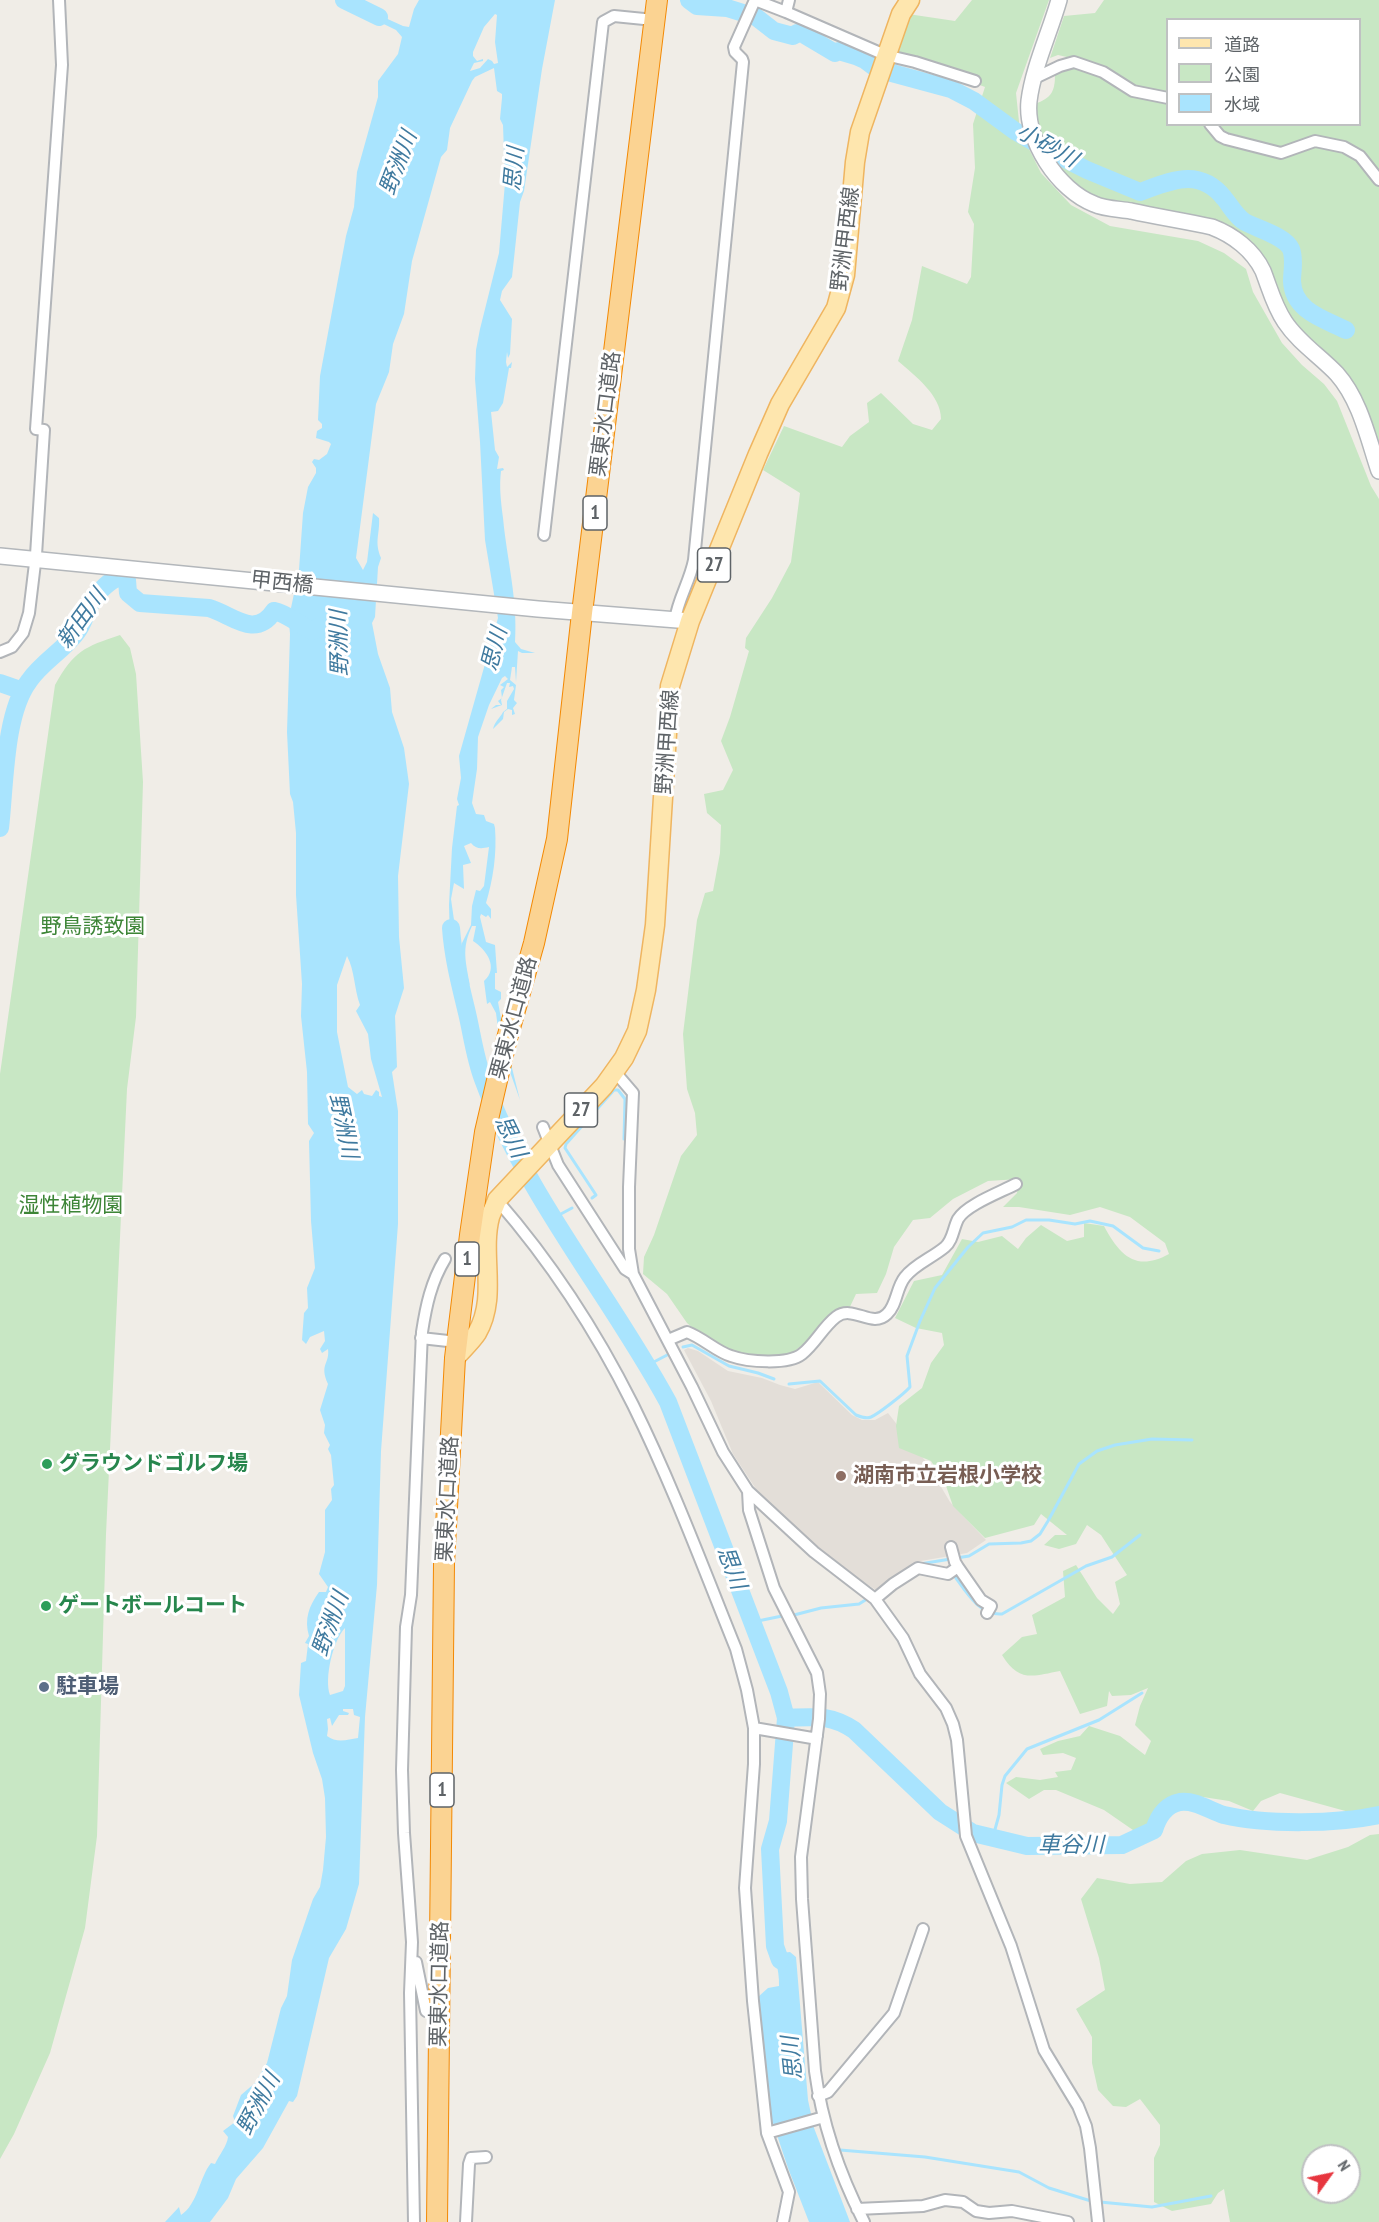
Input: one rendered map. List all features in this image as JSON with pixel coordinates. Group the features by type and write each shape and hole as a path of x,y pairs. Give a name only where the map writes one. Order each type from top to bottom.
{"highway":[{"name":"栗東水口道路","path":"437,2222 444,1564 456,1350 485,1132 534,943 557,839 582,613 657,0"}],"main road":[{"name":"野洲甲西線","path":"456,1350 477,1333 483,1317 489,1283 489,1226 498,1198 546,1139 615,1072 637,1031 646,990 655,925 670,686 682,620 780,404 836,308 846,275 855,162 860,132 901,14 910,0"}],"street":[{"path":"0,652 12,647 23,633 29,613 35,559 44,430 36,429 62,65 59,0"},
{"path":"786,12 789,0"},
{"path":"1059,0 1029,102 1035,140 1046,162 1058,177 1094,204 1212,227 1224,232 1247,249 1258,264 1287,326 1338,375 1354,400 1379,471"},
{"path":"699,579 694,560 743,62 734,49 754,3 786,12 882,66 915,62 975,81"},
{"path":"544,535 603,22 614,16 654,20"},
{"path":"1035,78 1074,62 1103,72 1133,91 1166,98"},
{"path":"1212,126 1226,140 1281,153 1315,141 1344,147 1360,156 1379,180"},
{"name":"甲西橋","path":"0,556 538,609 682,620"},
{"path":"615,1072 633,1093 629,1187 629,1249 633,1274 723,1452 748,1491 814,1552 875,1599 903,1638 920,1674 946,1708 957,1740 966,1836 1011,1946 1044,2050 1078,2106 1086,2126 1098,2222"},
{"path":"546,1139 558,1165 586,1210 625,1269 633,1274"},
{"path":"668,1340 687,1332 701,1337 730,1356 779,1363 801,1355 838,1315 851,1312 869,1319 879,1319 887,1314 898,1287 906,1275 950,1242 958,1218 968,1209 1016,1184"},
{"path":"498,1198 564,1287 606,1353 633,1406 736,1649 755,1728 745,1888 753,2001 770,2133 789,2192 783,2222"},
{"path":"414,2222 410,1993 412,1942 405,1843 403,1743 406,1627 411,1595 421,1338 428,1295 446,1259"},
{"path":"421,1338 456,1350"},
{"path":"748,1491 749,1510 774,1588 817,1673 820,1715 814,1737 801,1857 818,2096 822,2118 864,2222"},
{"path":"875,1599 918,1568 954,1562 981,1600 991,1606 988,1611"},
{"path":"755,1728 814,1737"},
{"path":"818,2096 828,2092 894,2013 923,1929"},
{"path":"412,1942 426,2012"},
{"path":"770,2133 822,2118"},
{"path":"466,2222 469,2164 471,2158 486,2157"},
{"path":"857,2208 923,2205 945,2200 963,2202 976,2211 1012,2211 1068,2222"}],"shaded area":[{"name":"湖南市立岩根小学校","path":"688,1348 698,1351 728,1371 762,1378 795,1389 818,1382 852,1415 862,1420 875,1420 888,1413 927,1463 950,1502 986,1540 967,1553 915,1562 876,1590 834,1563 789,1525 756,1489 733,1454 711,1401 684,1350"}],"green space":[{"path":"972,0 1049,0 1016,93 1020,131 1041,173 1071,205 1110,226 1198,241 1224,253 1246,269 1253,292 1282,343 1324,384 1337,401 1371,486 1379,499 1379,1808 1349,1812 1280,1793 1261,1801 1253,1811 1229,1801 1190,1795 1171,1800 1146,1839 1104,1810 1056,1790 1044,1790 1029,1799 1006,1783 1016,1777 1040,1780 1058,1777 1055,1772 1071,1770 1076,1758 1063,1753 1043,1755 1040,1749 1058,1741 1080,1736 1089,1726 1120,1736 1145,1755 1151,1741 1135,1725 1148,1688 1131,1695 1112,1696 1109,1691 1107,1706 1080,1714 1060,1671 1034,1676 1021,1674 1008,1664 1002,1655 1022,1637 1037,1634 1032,1615 1065,1597 1063,1571 1076,1565 1097,1598 1113,1614 1120,1604 1115,1582 1127,1575 1101,1535 1087,1525 1076,1544 1059,1549 1044,1545 1055,1535 1067,1535 1041,1514 1034,1525 985,1538 953,1506 945,1483 931,1461 899,1448 896,1426 899,1406 922,1388 931,1363 944,1345 942,1333 916,1328 895,1318 914,1281 942,1275 962,1239 978,1242 1002,1236 1018,1249 1026,1238 1041,1225 1067,1241 1084,1237 1084,1223 1104,1226 1116,1246 1130,1258 1138,1261 1157,1259 1169,1254 1165,1243 1130,1217 1100,1207 1070,1215 1019,1207 1003,1207 1017,1193 1019,1179 988,1181 953,1199 930,1218 913,1220 894,1247 886,1274 877,1293 856,1294 848,1311 777,1364 715,1347 687,1323 667,1294 643,1274 644,1257 654,1235 681,1156 697,1135 695,1113 687,1089 683,1034 697,920 705,893 713,891 720,853 721,825 707,813 704,794 723,790 733,770 721,741 749,651 745,648 746,638 772,598 791,562 800,493 763,470 784,426 842,447 850,436 869,422 867,403 881,393 913,424 932,430 941,419 940,410 932,394 898,361 912,320 922,266 967,284 971,277 974,224 968,212 975,168 973,124 985,87 896,54 908,14 955,21"},
{"path":"1104,0 1379,0 1379,452 1358,392 1287,317 1251,247 1088,195 1065,177 1048,157 1040,133 1035,104 1051,94 1055,75 1068,68 1083,69 1080,60 1058,55 1050,58 1064,16 1095,13"},
{"path":"120,635 130,648 136,674 143,782 136,1017 127,1089 106,1534 97,1836 85,1928 50,2053 14,2134 0,2159 0,1074 55,685 74,657 97,643"},
{"path":"1379,1834 1379,2222 1230,2222 1224,2189 1218,2193 1211,2204 1172,2211 1154,2202 1154,2158 1160,2145 1160,2125 1140,2099 1126,2107 1113,2106 1098,2090 1092,2063 1092,2037 1076,2009 1105,1990 1099,1958 1081,1899 1097,1878 1130,1884 1162,1882 1186,1861 1202,1854 1240,1850 1307,1860 1348,1847 1370,1835"}],"water":[{"name":"野洲川","path":"419,0 555,0 524,191 520,202 512,277 502,291 500,300 512,319 507,367 512,362 503,403 498,411 491,412 495,450 499,457 497,469 503,468 504,470 501,471 500,494 514,595 515,642 521,649 535,653 518,651 516,682 515,667 512,667 510,680 516,685 514,700 517,703 513,708 515,714 512,715 512,710 508,709 504,712 503,719 493,729 503,712 507,709 507,701 514,689 513,686 509,687 510,683 507,683 502,697 501,690 504,687 500,685 508,679 505,676 502,678 489,705 478,737 477,769 472,803 476,814 484,815 486,821 494,824 495,828 494,867 486,903 491,909 491,919 488,915 486,917 481,914 480,917 486,942 495,945 497,973 495,973 495,989 501,992 501,999 498,1002 520,1100 500,1044 496,1013 490,1002 487,1004 484,981 491,971 491,965 487,954 473,941 476,926 472,926 465,949 470,986 466,978 463,984 463,973 457,966 462,943 471,925 476,890 480,891 484,886 489,847 479,848 471,843 464,846 471,863 463,865 464,889 454,883 451,899 456,934 452,941 454,951 450,941 449,905 452,848 461,778 459,756 498,618 485,540 475,379 476,350 480,329 499,253 505,183 503,125 500,119 502,94 497,91 494,68 475,77 472,81 450,128 447,150 441,157 412,261 404,314 393,344 389,372 376,404 356,558 363,570 367,562 373,513 379,518 378,542 381,558 378,567 375,617 372,623 378,654 390,688 392,712 404,748 409,784 398,876 399,937 404,988 395,1016 397,1067 392,1072 398,1111 398,1224 381,1451 377,1585 365,1717 359,1884 346,1929 329,1958 297,2096 293,2102 289,2101 263,2148 236,2179 228,2198 210,2222 165,2222 179,2207 181,2215 195,2198 207,2169 211,2163 215,2164 226,2144 228,2137 223,2131 235,2122 233,2116 241,2095 255,2083 267,2063 281,2008 287,1996 292,1960 313,1899 320,1887 323,1870 326,1837 325,1798 299,1695 301,1663 306,1661 308,1644 305,1643 309,1636 308,1613 319,1592 326,1592 328,1587 319,1574 325,1552 325,1510 332,1500 331,1489 334,1485 331,1455 328,1449 330,1445 324,1433 325,1425 320,1410 328,1384 324,1372 328,1349 322,1353 320,1349 325,1341 324,1331 310,1337 306,1344 302,1340 304,1313 308,1308 307,1288 315,1268 309,1141 314,1133 308,1124 296,895 296,833 290,794 287,732 289,623 281,617 263,630 261,628 277,615 283,616 297,625 300,623 291,608 299,570 303,513 308,487 316,473 312,462 327,454 331,444 316,438 317,431 322,428 318,420 320,376 346,236 354,207 357,172 378,97 378,81 398,54 402,37 396,30 357,11 359,6 409,27","holes":["495,14 497,15 495,42 498,63 494,64 488,59 480,68 470,71 474,63 483,61 483,59 477,61 473,52 484,27","347,956 360,1005 356,1011 368,1034 371,1059 382,1097 376,1090 372,1096 364,1094 362,1090 357,1094 348,1087 337,1032 337,985","345,1628 345,1686 343,1691 330,1695 329,1670 333,1650","343,1709 353,1709 354,1715 360,1717 358,1738 338,1740 327,1736 327,1719 330,1718 332,1726 339,1715 348,1715 349,1713"]},
{"path":"502,698 502,705 491,709 496,705 501,705 498,701"},
{"path":"774,1936 782,1953 790,1952 796,1957 808,2100 814,2128 850,2222 809,2222 770,2114 758,1997 768,1988 779,1986"}],"waterway":[{"path":"344,0 379,17"},
{"name":"小砂川","path":"689,0 697,6 727,8 756,17 774,31 793,36 797,33 803,34 835,53 839,51 856,56 877,69 951,89 974,101 1015,131 1051,152 1140,192 1184,179 1205,182 1224,198 1242,220 1288,244 1293,261 1292,281 1298,300 1311,313 1346,330"},
{"name":"新田川","path":"0,828 10,731 21,695 34,674 77,632 94,599 113,580 117,578 127,580 128,593 140,603 209,608 243,623 251,624 259,624 274,611 312,631 321,626"},
{"path":"0,683 23,691"},
{"name":"思川","path":"451,928 457,970 478,1063 501,1122 545,1204 668,1402 779,1692 786,1718 778,1821 770,1849 775,1946 780,1960"},
{"path":"592,1198 596,1195 565,1148 566,1144 614,1090 618,1090 625,1099 624,1139"},
{"path":"551,1216 559,1215 572,1208"},
{"path":"789,1384 820,1381 856,1415 864,1418 871,1417 891,1404 910,1387 907,1356 935,1288 968,1247 983,1233 1012,1227 1026,1220 1049,1220 1075,1224 1090,1221 1113,1226 1143,1248 1159,1251"},
{"path":"683,1347 692,1345 729,1366 774,1379"},
{"path":"648,1365 671,1353"},
{"path":"920,1564 969,1556 989,1544 1031,1541 1040,1534 1079,1464 1097,1451 1115,1445 1152,1439 1192,1440"},
{"path":"953,1574 973,1601 986,1611 1002,1614 1086,1566 1112,1557 1140,1535"},
{"path":"794,1615 821,1608 859,1604 867,1599"},
{"path":"753,1622 782,1616"},
{"path":"989,1837 994,1833 999,1815 1005,1776 1027,1749 1099,1720 1142,1693"},
{"name":"車谷川","path":"786,1718 822,1718 845,1725 854,1730 940,1812 973,1833 1027,1846 1122,1845 1154,1830 1163,1812 1180,1802 1197,1804 1224,1815 1280,1822 1323,1822 1379,1815"},
{"path":"840,2150 925,2157 1019,2172 1049,2188 1091,2201"},
{"path":"1100,2202 1152,2207 1211,2196"}],"place":[{"name":"グラウンドゴルフ場","path":"47,1464"},
{"name":"湖南市立岩根小学校","path":"841,1476"},
{"name":"ゲートボールコート","path":"46,1606"},
{"name":"駐車場","path":"44,1687"}],"park label":[{"name":"野鳥誘致園","path":"93,927"},
{"name":"湿性植物園","path":"71,1206"}]}
